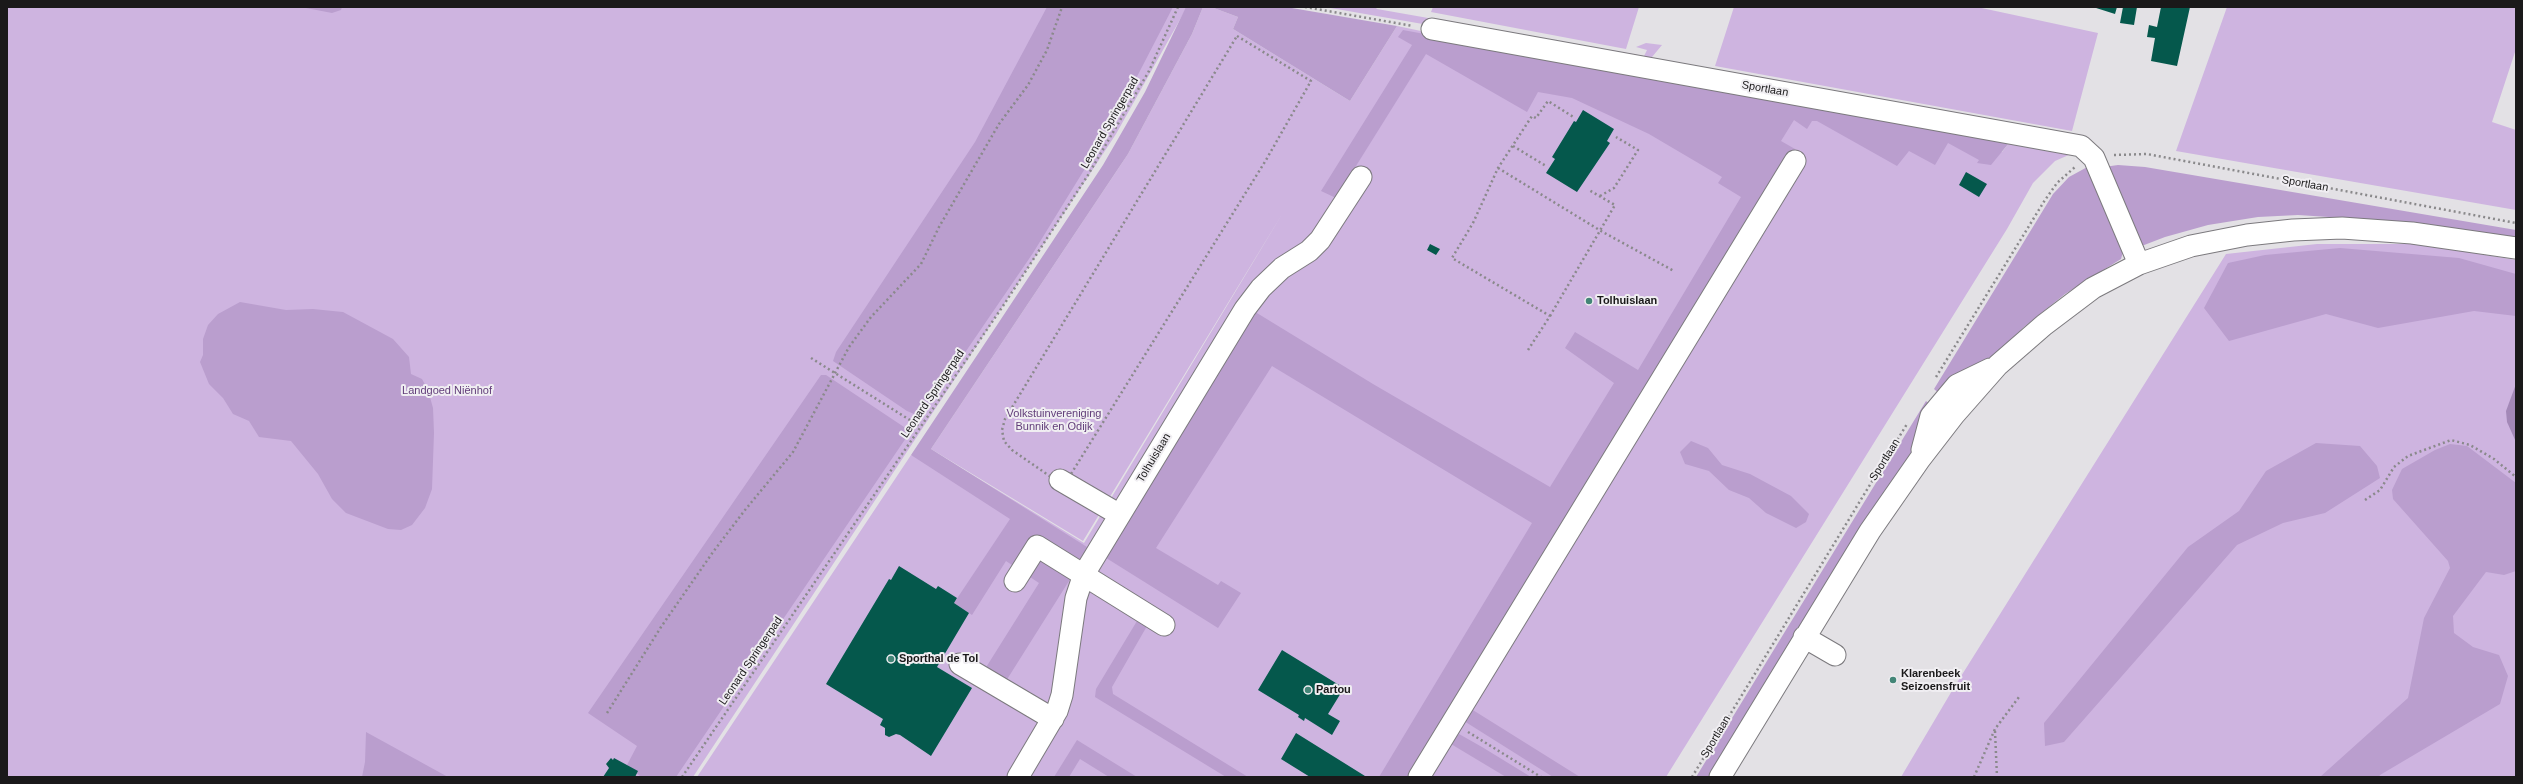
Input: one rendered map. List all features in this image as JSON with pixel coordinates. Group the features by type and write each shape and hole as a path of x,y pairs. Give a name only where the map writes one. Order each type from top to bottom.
{"street":[{"name":"Sportlaan","path":"1432,29 2075,144 2086,149 2094,158 2139,264"},
{"path":"1419,777 1795,161"},
{"name":"Tolhuislaan","path":"1018,777 1053,719 1062,695 1076,598 1084,574 1245,309 1261,288 1282,268 1309,251 1320,240 1361,177"},
{"path":"1720,777 1870,531 1920,459 1954,415 1998,365 2044,325 2093,288 2139,264 2191,246 2247,235 2293,230 2342,228 2412,233 2516,248"},
{"path":"1060,480 1120,515"},
{"path":"1015,581 1037,546 1164,625"},
{"path":"1804,637 1835,656"},
{"path":"960,664 1053,719"}],"path":[{"path":"607,713 661,627 713,552 745,510 794,452 834,374 871,317 921,264 939,227 999,124 1035,71 1047,50 1062,7"},
{"name":"Leonard Springerpad","path":"682,777 921,427 1088,176 1148,71 1178,7"},
{"path":"1305,7 1432,29"},
{"path":"1237,36 1311,81 1266,160 1071,474 1060,480 1051,477 1012,450 1004,441 1002,430 1005,419 1237,36"},
{"path":"1550,316 1452,258 1473,223 1498,168 1532,116 1536,118 1548,101 1575,118"},
{"path":"1600,196 1614,188 1638,150 1616,138"},
{"path":"1513,146 1546,166"},
{"name":"Sportlaan","path":"1933,382 2057,183 2075,167 2094,158 2120,154 2147,154 2516,222"},
{"path":"1498,168 1602,231 1674,271"},
{"path":"1528,350 1602,231 1615,205 1589,190"},
{"path":"811,358 834,374 921,427"},
{"name":"Sportlaan","path":"1692,777 1908,423"},
{"path":"2365,500 2380,490 2394,467 2408,456 2451,440 2470,445 2494,459 2516,477"},
{"path":"1974,777 1995,729 2019,697"},
{"path":"1452,722 1541,777"},
{"path":"1995,729 1997,777"}],"green space":[{"name":"Landgoed Niënhof","path":"7,7 1187,7 1116,134 693,777 7,777"},
{"name":"Tolhuislaan","path":"1203,7 1211,7 1238,17 1233,29 1350,101 1397,26 2002,152 2009,143 2071,154 2055,161 2033,183 2007,229 1666,777 697,777 911,455 914,456 922,444 1084,543 1284,211 1083,541 931,449 1128,154 1192,34"},
{"path":"1325,7 1375,7 1377,9 1644,56 1647,50 1636,47 1646,43 1662,45 1647,63"},
{"path":"1433,7 1639,7 1626,49 1431,12"},
{"path":"1734,7 1977,7 2098,33 2072,131 1715,66"},
{"path":"2227,7 2516,7 2516,49 2492,122 2516,130 2516,210 2176,151"},
{"path":"2317,244 2420,244 2516,260 2516,777 1901,777 1953,689 2226,254"}],"shaded area":[{"path":"301,7 342,7 341,10 332,13"},
{"path":"1047,7 1173,7 1113,123 1033,253 921,417 907,411 833,361 836,352 975,142"},
{"path":"1186,7 1203,7 1192,34 1128,154 931,449 1087,547 1069,581 1006,681 985,669 1039,583 1006,561 972,615 954,603 1010,519 911,455 1103,165 1145,92"},
{"path":"1211,7 1286,7 1397,26 1350,101 1233,29 1238,17"},
{"path":"1403,30 2009,143 1991,165 1977,163 1979,160 1948,143 1935,165 1909,151 1897,166 1817,121 1812,121 1807,129 1794,120 1781,141 1795,149 1773,187 1411,777 1379,777 1532,523 1272,366 1156,548 1218,585 1221,581 1241,593 1218,628 1103,556 1252,310 1373,384 1550,487 1614,383 1565,348 1575,332 1638,370 1741,197 1718,183 1722,177 1649,134 1572,98 1538,92 1527,112 1426,54 1336,198 1321,191 1412,45 1398,37"},
{"path":"2091,165 2125,245 2121,259 2065,294 2024,327 1989,360 1942,396 1934,389 2053,194 2069,177"},
{"path":"2118,165 2145,167 2516,230 2516,238 2420,223 2298,215 2258,217 2208,225 2165,237 2139,247 2104,167"},
{"path":"2340,248 2459,258 2516,274 2516,316 2474,311 2378,328 2326,314 2229,341 2204,308 2228,263 2265,255"},
{"path":"240,302 286,310 313,309 343,312 393,339 409,357 411,374 422,379 428,390 433,408 434,433 432,489 425,508 412,525 401,530 388,529 346,513 332,499 318,474 291,441 259,437 249,421 233,414 223,398 209,384 200,362 203,355 203,339 208,325 218,314"},
{"path":"821,375 826,375 904,427 908,435 676,777 641,777 627,765 637,746 588,713"},
{"path":"2516,384 2516,442 2507,422 2506,411"},
{"path":"1926,401 1933,407 1914,449 1710,777 1696,777"},
{"path":"1691,441 1708,448 1722,465 1750,474 1791,496 1809,514 1806,522 1796,528 1766,513 1749,498 1729,490 1709,471 1685,464 1680,452"},
{"path":"2316,443 2360,446 2377,466 2380,478 2325,513 2283,523 2237,545 2064,742 2045,746 2044,723 2188,547 2239,511 2266,471"},
{"path":"2450,444 2467,446 2516,483 2516,571 2504,575 2486,572 2453,616 2454,633 2473,647 2499,655 2508,676 2500,704 2379,777 2320,777 2408,698 2424,618 2450,568 2448,561 2393,499 2392,490 2402,469 2435,450"},
{"path":"1140,616 1147,626 1112,687 1113,694 1248,777 1226,777 1095,697 1096,689"},
{"path":"1468,707 1580,777 1553,777 1464,721"},
{"path":"366,732 448,777 362,777 365,762"},
{"path":"1459,734 1531,777 1506,777 1451,744"},
{"path":"1077,740 1137,777 1109,777 1080,759 1069,777 1054,777"}],"building":[{"path":"2093,7 2117,7 2115,14"},
{"path":"2123,7 2137,7 2134,25 2120,23"},
{"path":"2161,7 2190,7 2177,66 2151,61 2155,38 2147,37 2149,25 2157,27"},
{"path":"1583,110 1614,129 1607,141 1610,143 1577,192 1546,173 1555,159 1552,157 1574,121 1576,122"},
{"path":"1966,172 1987,184 1979,197 1959,185"},
{"path":"1430,244 1440,249 1436,255 1427,250"},
{"name":"Sporthal de Tol","path":"899,566 936,589 938,586 957,598 954,603 969,613 937,667 972,688 931,756 900,735 896,734 889,737 885,735 885,728 880,725 883,719 826,684 889,579 891,580"},
{"path":"1282,650 1344,688 1328,714 1340,721 1332,735 1305,718 1304,721 1298,717 1299,715 1258,690"},
{"path":"1296,733 1365,776 1310,777 1281,759"},
{"path":"611,758 613,760 614,758 638,771 635,777 603,777 609,768 606,764"}],"place":[{"name":"Tolhuislaan","path":"1589,301"},
{"name":"Sporthal de Tol","path":"891,659"},
{"name":"Klarenbeek Seizoensfruit","path":"1893,680"},
{"name":"Partou","path":"1308,690"}],"park label":[{"name":"Volkstuinvereniging Bunnik en Odijk","path":"1054,420"}]}
